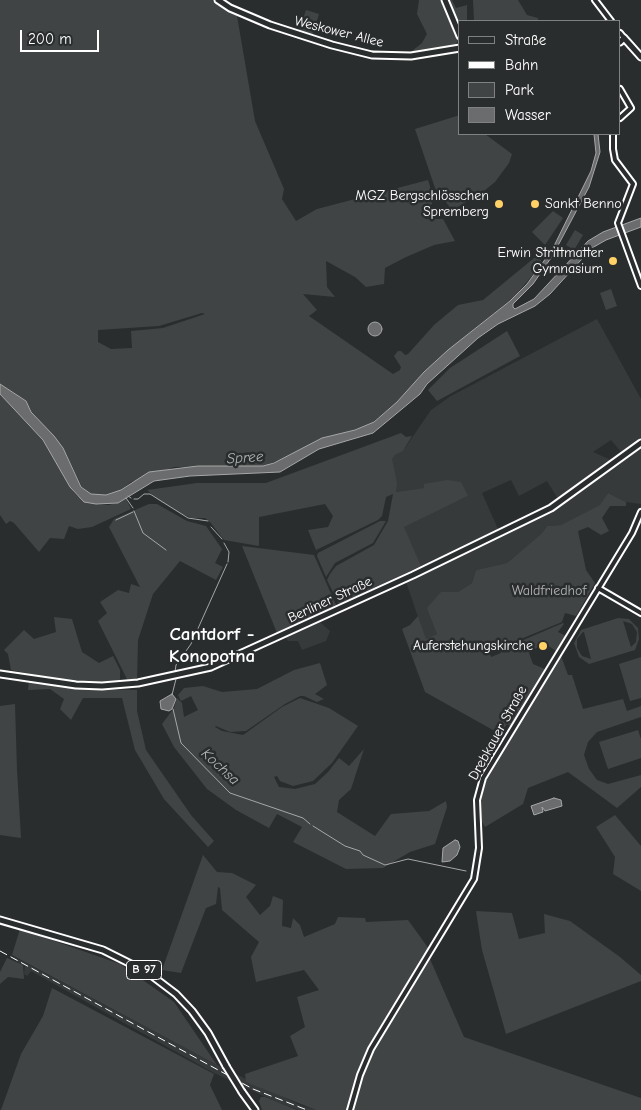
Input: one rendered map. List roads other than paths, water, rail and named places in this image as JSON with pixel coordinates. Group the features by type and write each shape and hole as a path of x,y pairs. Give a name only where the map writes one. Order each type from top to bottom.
{"main road":[{"name":"Weskower Allee","path":"218,0 230,8 270,25 332,46 372,55 411,56 458,48"},
{"path":"445,0 458,31"},
{"path":"622,40 641,57"},
{"name":"Berliner Straße","path":"0,674 76,685 102,686 138,683 211,667 413,575 551,508 641,443"},
{"name":"B 97","path":"0,920 103,950 147,972 176,994 195,1015 255,1110"}],"street":[{"path":"595,0 609,20"},
{"path":"621,91 631,108 621,117"},
{"path":"613,135 615,160 632,182 618,223 641,286"},
{"name":"Drebkauer Straße","path":"350,1110 360,1075 371,1049 474,879 479,848 477,800 483,778 632,532 641,512"},
{"path":"598,588 641,614"}],"water":[{"path":"594,135 598,135 600,152 589,187 553,255 533,284 513,304 513,307 515,309 534,299 588,241 603,232 641,218 641,227 606,240 592,248 550,294 535,306 498,324 478,338 427,384 420,394 373,433 319,449 280,472 190,476 154,481 118,503 96,504 84,502 70,487 43,440 0,394 0,384 26,401 31,412 63,448 81,487 91,494 106,495 121,490 149,472 198,466 263,466 274,463 322,438 355,430 374,422 397,402 424,372 448,350 510,301 527,284 552,250 591,171 596,153"},
{"path":"372,322 378,322 382,329 378,336 372,336 368,332 368,326"},
{"path":"172,694 176,699 172,709 169,711 161,709 160,701"},
{"path":"554,798 561,800 562,806 545,811 542,807 543,812 534,815 531,806"},
{"path":"455,840 458,841 460,847 457,855 450,861 442,862 443,848"}],"waterway":[{"name":"Kochsa","path":"134,499 138,499 144,494 150,494 188,518 208,521"},
{"path":"126,498 133,508"},
{"path":"134,511 143,533 166,550"},
{"path":"116,520 133,512"},
{"name":"Kochsa","path":"211,527 222,539"},
{"name":"Kochsa","path":"224,543 229,552 228,562"},
{"name":"Kochsa","path":"175,672 176,665 191,644 227,564"},
{"name":"Kochsa","path":"172,695 176,679"},
{"name":"Kochsa","path":"173,709 181,743 230,793 303,818 310,824"},
{"name":"Kochsa","path":"313,826 345,846 360,851 363,855 385,865 408,859 466,871"}],"railway":[{"path":"0,951 253,1089 307,1110"}],"place":[{"name":"MGZ Bergschlösschen Spremberg","path":"499,204"},
{"name":"Sankt Benno","path":"535,204"},
{"name":"Erwin Strittmatter Gymnasium","path":"613,261"},
{"name":"Auferstehungskirche","path":"543,646"}],"district":[{"name":"Cantdorf - Konopotna","path":"212,646"}],"water label":[{"name":"Spree","path":"245,458"}],"park label":[{"name":"Waldfriedhof","path":"549,591"}]}
